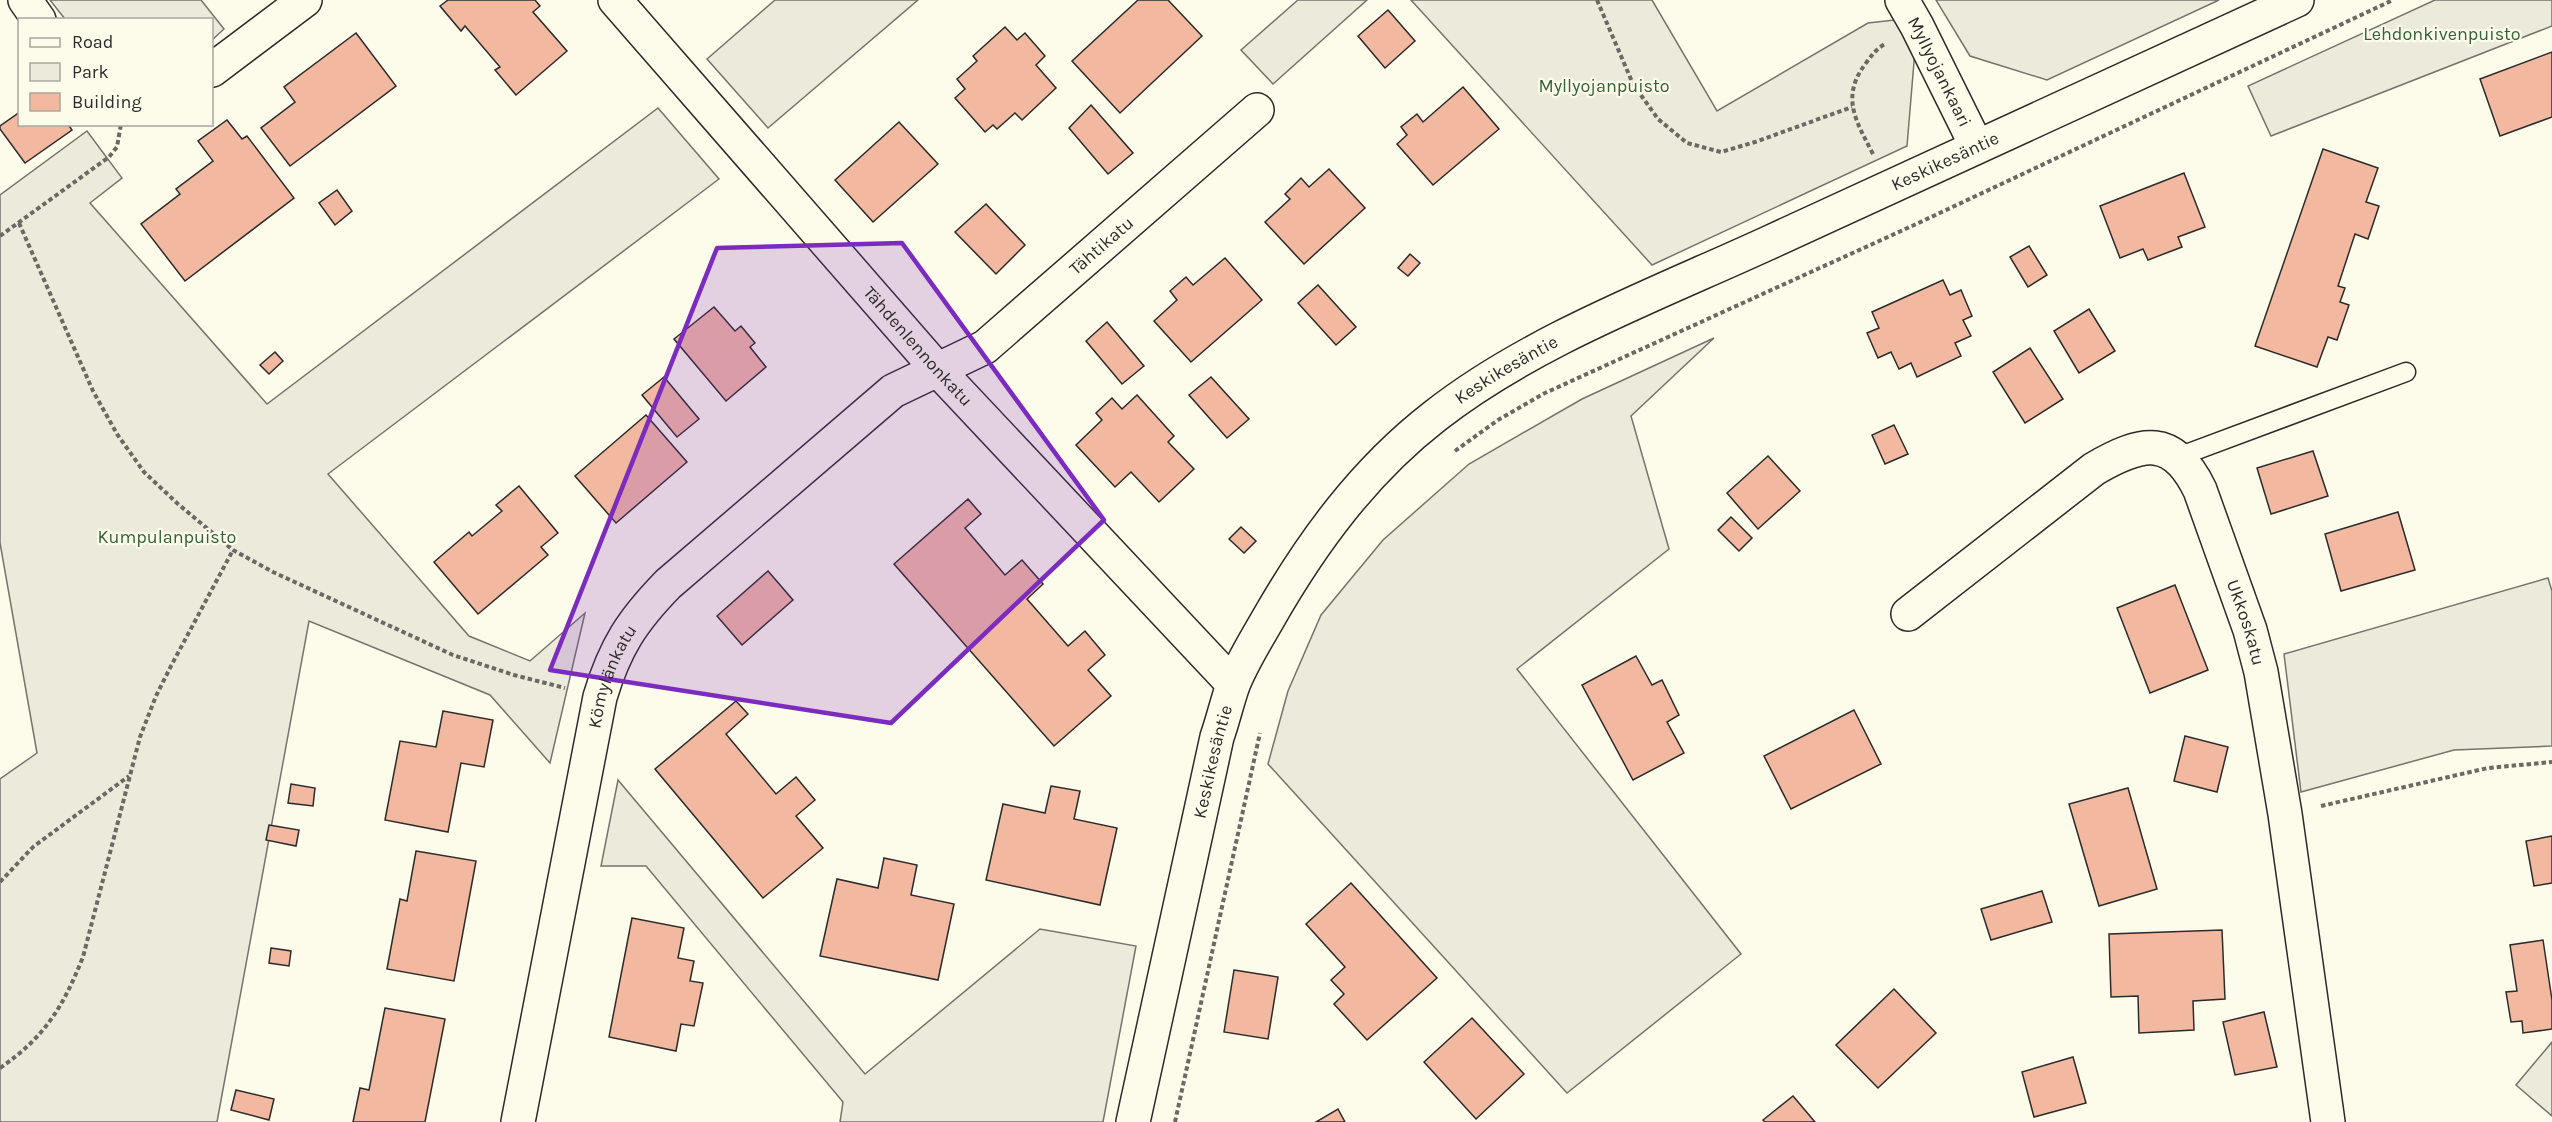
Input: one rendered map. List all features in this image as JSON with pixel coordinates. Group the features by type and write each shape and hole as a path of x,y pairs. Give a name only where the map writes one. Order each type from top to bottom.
{"street":[{"path":"25,0 38,18"},
{"path":"213,69 305,0"},
{"name":"Tähdenlennonkatu","path":"615,0 937,369 1233,684"},
{"name":"Keskikesäntie","path":"1133,1122 1217,737 1233,684 1279,599 1319,536 1354,493 1393,452 1435,416 1485,382 1583,328 1976,145 2297,0"},
{"name":"Myllyojankaari","path":"1910,13 1976,145"},
{"name":"Tähtikatu","path":"937,369 985,347 1257,110"},
{"name":"Kömylänkatu","path":"518,1122 600,697 609,666 623,638 641,612 668,584 893,392 937,369"},
{"path":"1908,614 2101,465 2136,448 2160,449 2178,457"},
{"name":"Ukkoskatu","path":"2178,457 2191,471 2200,490 2250,630 2261,672 2285,814 2328,1122"}],"lane":[{"path":"2178,457 2406,372"}],"path":[{"path":"1597,0 1633,84 1658,118 1687,143 1721,152 1852,107"},
{"path":"1447,457 1498,420 1545,393 1912,226 2393,0"},
{"path":"1910,13 1876,49 1861,70 1851,93 1852,107 1859,127 1912,226"},
{"path":"0,236 109,157 117,147 121,126"},
{"path":"19,223 93,391 117,434 144,472 233,550 273,572 453,655 514,675 600,697"},
{"path":"0,1068 25,1051 47,1026 70,989 83,957 140,737 156,696 233,550"},
{"path":"1175,1122 1261,725"},
{"path":"2285,814 2488,768 2552,762"},
{"path":"0,882 33,847 130,775"}],"highlighted area":[{"path":"902,243 1104,520 891,723 550,670 717,248"}],"green space":[{"path":"50,0 201,0 224,29 213,39 213,18 64,18"},
{"path":"775,0 918,0 768,128 707,59"},
{"path":"1298,0 1367,0 1273,84 1241,50"},
{"name":"Myllyojanpuisto","path":"1411,0 1652,0 1717,111 1868,23 1912,18 1917,26 1907,146 1652,265"},
{"path":"1936,0 2219,0 2047,80 1970,56"},
{"name":"Lehdonkivenpuisto","path":"2435,0 2552,0 2552,26 2271,136 2248,86"},
{"name":"Kumpulanpuisto","path":"658,108 719,179 328,474 469,636 530,661 585,613 550,763 490,695 309,621 217,1122 0,1122 0,779 37,753 0,543 0,195 87,131 122,178 90,203 267,404"},
{"path":"1714,338 1631,416 1669,549 1517,669 1741,954 1567,1093 1268,764 1288,691 1321,615 1383,540 1469,464 1582,399"},
{"path":"2548,578 2552,591 2552,746 2454,750 2301,792 2284,654"},
{"path":"618,780 865,1074 1040,929 1136,946 1103,1122 840,1122 843,1102 646,866 601,866"},
{"path":"2552,1042 2552,1116 2516,1085"}],"building":[{"path":"448,0 535,0 540,6 533,12 567,51 516,95 495,70 500,67 465,26 461,31 440,6"},
{"path":"1138,0 1168,0 1202,36 1120,113 1072,61"},
{"path":"1388,10 1415,41 1385,68 1358,36"},
{"path":"1005,27 1017,40 1025,33 1045,56 1036,65 1056,88 1022,120 1015,113 997,129 993,125 985,132 955,98 965,89 957,79 977,61 973,56"},
{"path":"356,33 396,86 290,166 261,128 295,102 284,87"},
{"path":"2552,52 2552,117 2500,136 2480,79"},
{"path":"1463,87 1499,129 1433,185 1397,144 1407,135 1401,127 1417,114 1423,122"},
{"path":"1091,105 1133,153 1108,174 1069,128"},
{"path":"18,113 18,126 69,126 72,130 25,163 0,126"},
{"path":"227,120 242,139 247,136 294,198 185,281 141,224 180,194 176,189 213,161 198,141"},
{"path":"899,122 938,164 873,222 835,180"},
{"path":"2323,149 2378,168 2366,202 2379,206 2368,239 2355,234 2338,286 2345,288 2340,302 2349,305 2337,340 2328,337 2317,367 2255,346"},
{"path":"1329,169 1365,208 1304,264 1265,222 1290,199 1285,194 1301,178 1309,187"},
{"path":"2184,173 2205,227 2178,237 2182,247 2148,260 2143,249 2120,258 2100,206"},
{"path":"337,190 352,211 335,225 319,203"},
{"path":"986,204 1025,245 996,274 955,232"},
{"path":"2029,246 2047,275 2028,287 2010,257"},
{"path":"1410,254 1420,263 1408,276 1398,268"},
{"path":"1225,258 1262,300 1191,362 1154,321 1177,300 1170,291 1186,277 1193,285"},
{"path":"1943,280 1950,295 1961,290 1972,316 1963,320 1971,336 1955,343 1961,356 1917,377 1911,363 1899,369 1891,352 1878,358 1867,333 1879,328 1872,312"},
{"path":"1318,285 1356,327 1336,345 1298,303"},
{"path":"714,307 735,331 741,326 755,343 750,347 766,367 726,401 674,339"},
{"path":"2089,309 2115,351 2079,373 2054,331"},
{"path":"1107,322 1144,366 1122,384 1086,341"},
{"path":"2030,348 2063,399 2025,423 1993,372"},
{"path":"275,352 283,361 269,374 260,365"},
{"path":"664,377 699,419 677,437 642,395"},
{"path":"1211,377 1249,419 1227,438 1189,395"},
{"path":"1137,395 1174,436 1168,442 1194,469 1159,502 1131,472 1115,487 1076,445 1102,420 1096,413 1112,398 1122,409"},
{"path":"646,415 687,462 616,523 575,476"},
{"path":"1894,425 1908,454 1885,464 1872,435"},
{"path":"2313,451 2328,496 2271,514 2257,468"},
{"path":"1768,456 1800,491 1758,529 1727,493"},
{"path":"519,486 558,533 541,547 548,555 478,614 434,562 469,532 472,536 502,511 496,505"},
{"path":"968,499 981,514 965,528 1005,575 1022,560 1043,584 1027,599 1068,646 1085,631 1105,655 1088,670 1111,696 1054,746 894,564"},
{"path":"2398,512 2415,570 2341,591 2325,534"},
{"path":"1731,517 1752,538 1739,551 1718,530"},
{"path":"1241,527 1256,541 1244,553 1229,539"},
{"path":"768,571 793,600 742,645 717,616"},
{"path":"2175,585 2208,670 2150,693 2117,608"},
{"path":"1636,656 1652,685 1662,680 1679,715 1667,722 1684,753 1633,780 1582,685"},
{"path":"736,701 748,714 726,734 776,794 796,777 815,800 796,816 823,848 763,898 655,769"},
{"path":"1854,710 1881,764 1791,809 1764,756"},
{"path":"443,711 493,720 484,767 461,763 448,832 385,820 400,741 436,747"},
{"path":"2185,736 2228,747 2217,792 2174,781"},
{"path":"291,784 315,788 313,806 288,803"},
{"path":"1051,786 1080,791 1074,819 1117,828 1100,905 986,880 1003,804 1045,813"},
{"path":"2128,788 2157,889 2099,906 2069,804"},
{"path":"269,825 299,830 296,846 266,840"},
{"path":"2552,836 2552,883 2534,886 2526,841"},
{"path":"416,851 476,861 454,981 387,969 400,899 407,901"},
{"path":"884,858 917,865 911,895 954,904 938,980 820,956 837,879 878,888"},
{"path":"1351,883 1437,978 1367,1040 1334,1004 1344,994 1331,980 1345,967 1306,924"},
{"path":"2042,891 2052,922 1991,940 1981,909"},
{"path":"632,918 684,928 678,958 694,961 690,981 703,983 694,1026 681,1024 676,1051 609,1037"},
{"path":"2222,930 2225,999 2193,1001 2194,1030 2139,1033 2138,996 2111,997 2109,934"},
{"path":"2543,940 2552,1000 2552,1029 2523,1033 2522,1021 2511,1022 2506,992 2517,991 2510,945"},
{"path":"271,948 291,951 289,966 269,963"},
{"path":"1234,970 1278,977 1268,1039 1224,1032"},
{"path":"1894,989 1936,1033 1878,1088 1836,1045"},
{"path":"385,1008 445,1019 425,1122 353,1122 360,1088 369,1090"},
{"path":"2264,1012 2277,1067 2235,1075 2223,1022"},
{"path":"1472,1018 1524,1074 1476,1119 1424,1062"},
{"path":"2073,1057 2086,1103 2034,1117 2022,1072"},
{"path":"236,1090 274,1099 269,1120 231,1110"},
{"path":"1793,1096 1815,1122 1765,1122 1763,1120"},
{"path":"1338,1109 1345,1122 1316,1122"}]}
